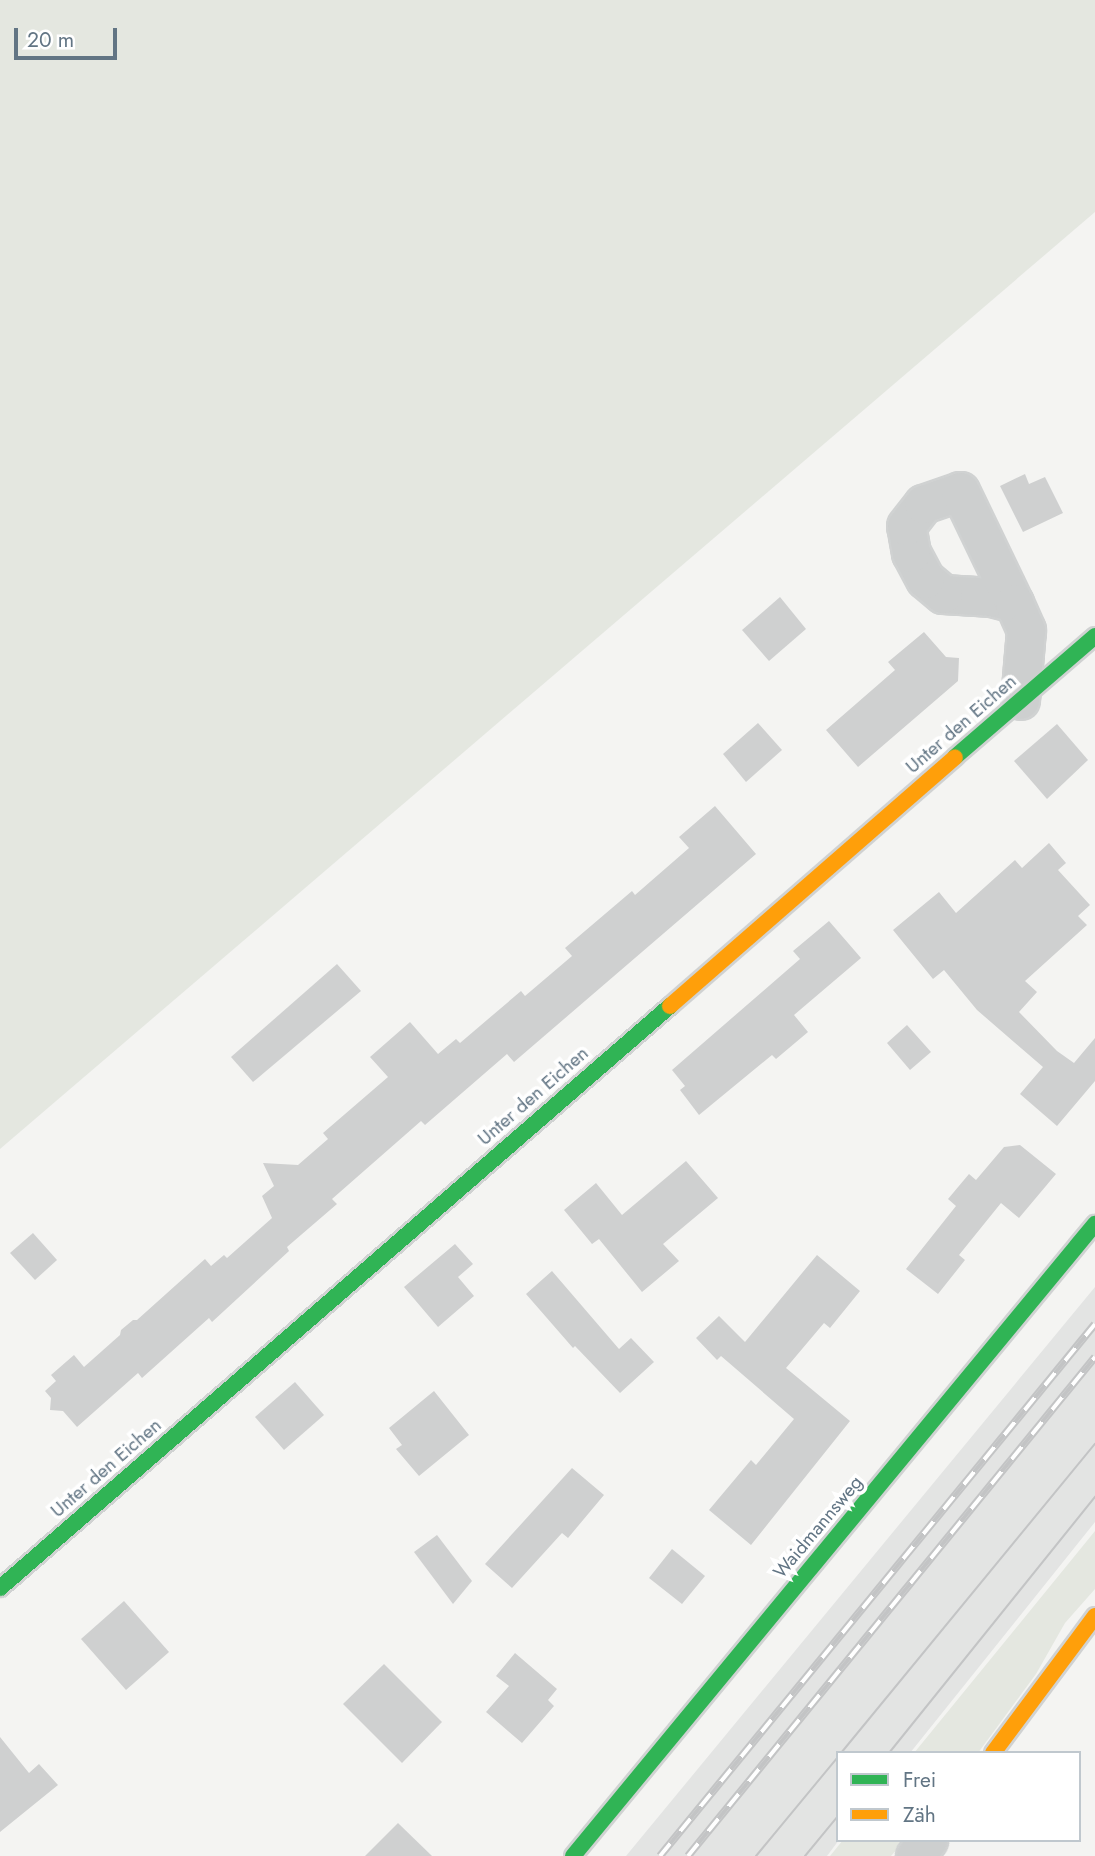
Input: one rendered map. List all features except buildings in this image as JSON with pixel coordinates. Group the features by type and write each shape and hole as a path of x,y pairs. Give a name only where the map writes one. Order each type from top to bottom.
{"street":[{"path":"1014,603 1026,630 1020,700"},
{"name":"Unter den Eichen","path":"0,1588 1095,636"},
{"name":"Waidmannsweg","path":"573,1856 1095,1224"},
{"path":"994,1751 1095,1616"}],"shaded area":[{"path":"0,0 1095,0 1095,212 0,1149"},
{"path":"1095,1287 1095,1522 912,1751 836,1751 838,1842 827,1856 626,1856"},
{"path":"1095,1531 1095,1589 1065,1623 1036,1674 979,1751 916,1751"},
{"path":"841,1842 903,1842 891,1856 830,1856"}],"tram line":[{"path":"843,1751 1095,1444"},
{"path":"891,1751 1095,1497"},
{"path":"756,1856 836,1759"},
{"path":"805,1856 836,1818"}],"railway":[{"path":"660,1856 1095,1324"},
{"path":"688,1856 1095,1357"}],"traffic: fast":[{"path":"955,757 1095,636"},
{"path":"0,1588 670,1006"},
{"path":"573,1856 1095,1224"}],"traffic: slow":[{"path":"670,1006 955,757"},
{"path":"994,1751 1095,1616"}]}
